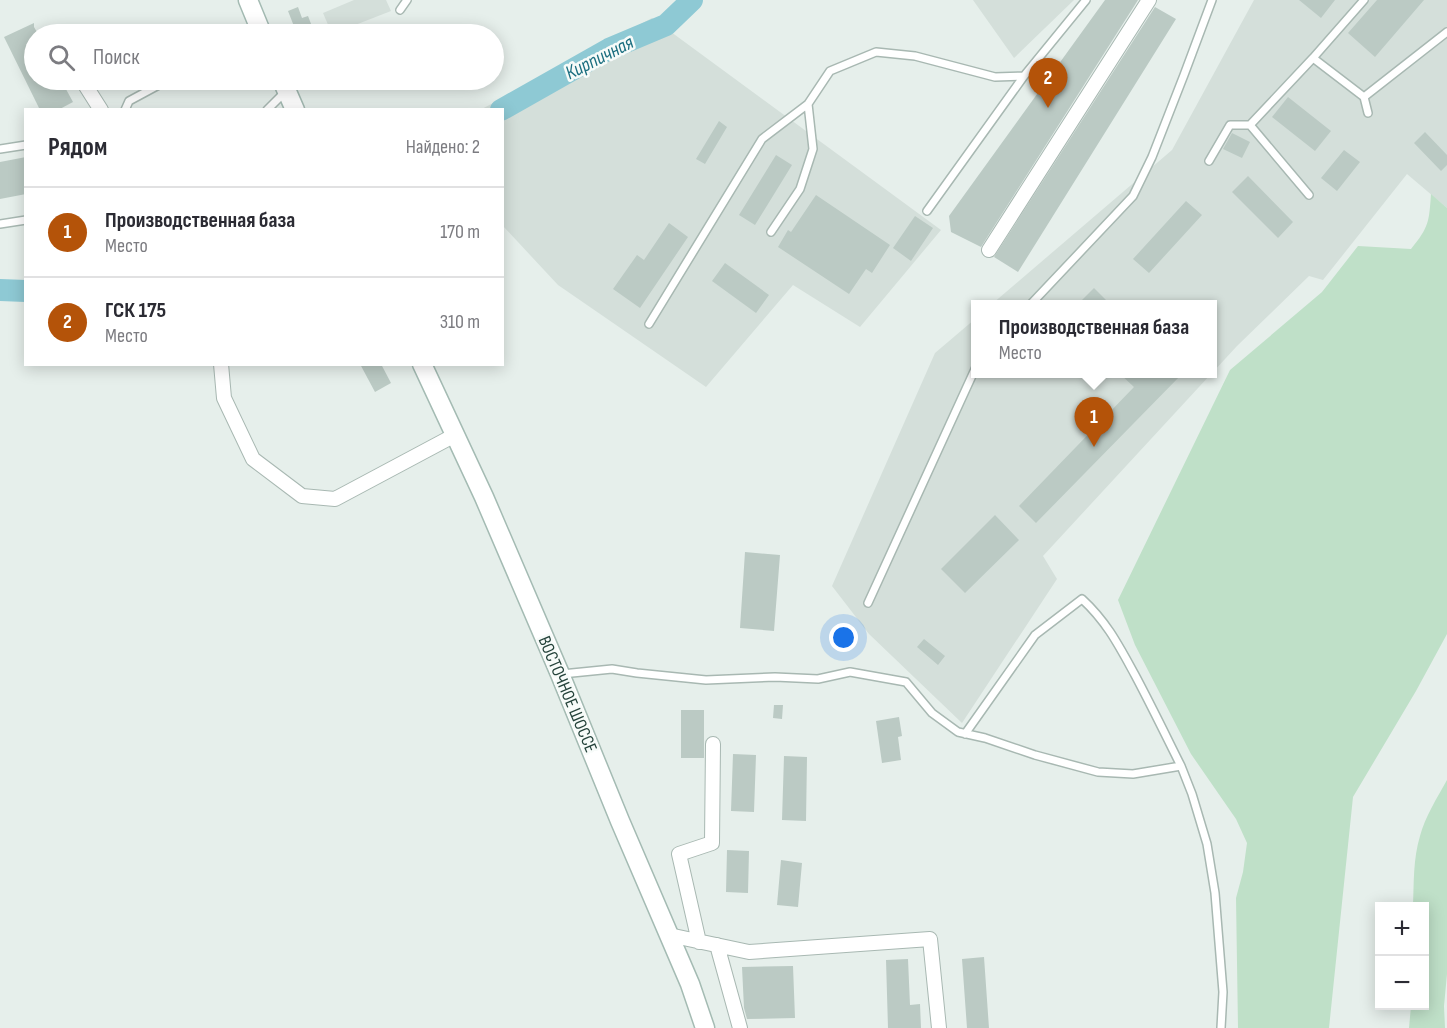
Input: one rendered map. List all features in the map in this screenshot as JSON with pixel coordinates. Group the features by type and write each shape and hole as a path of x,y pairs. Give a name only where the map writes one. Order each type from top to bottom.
{"street":[{"path":"248,0 258,24"},
{"path":"989,250 1149,0"},
{"path":"88,90 99,108"},
{"path":"286,90 294,108"},
{"path":"221,366 224,398 253,459 302,496 335,499 455,435"},
{"name":"ВОСТОЧНОЕ ШОССЕ","path":"423,366 488,507 560,674 690,984 705,1028"},
{"path":"699,942 679,855 712,843 713,744"},
{"path":"669,935 749,952 930,939 939,1028"},
{"path":"717,945 740,1028"}],"lane":[{"path":"400,10 407,0"},
{"path":"927,211 1024,76 1086,0"},
{"path":"1035,300 1133,195 1152,157 1212,0"},
{"path":"1209,161 1230,125 1250,125 1364,0"},
{"path":"1364,96 1447,32"},
{"path":"649,324 762,139 808,104 830,71 876,52 915,56 995,77 1024,76"},
{"path":"1313,58 1364,96 1368,114"},
{"path":"126,108 129,101 149,90"},
{"path":"268,108 281,90"},
{"path":"771,232 800,189 813,149 808,104"},
{"path":"1250,125 1309,195"},
{"path":"0,149 24,145"},
{"path":"0,224 24,220"},
{"path":"868,603 971,376"},
{"path":"965,734 1035,634 1082,599 1090,606 1113,634 1152,707 1192,794 1207,844 1215,893 1223,992 1221,1028"},
{"path":"560,674 612,669 706,680 775,677 818,679 850,672 906,682 932,713 958,732 985,738 1035,755 1098,772 1133,774 1181,766"}],"shaded area":[{"path":"354,0 386,0 391,11 358,24 328,24 323,13"},
{"path":"973,0 1074,0 1014,58"},
{"path":"1254,0 1447,0 1447,208 1407,174 1323,280 1309,276 1217,368 1217,300 997,300 1172,150"},
{"path":"652,18 941,230 860,327 793,285 706,387 558,285 504,227 504,108 484,108"},
{"path":"971,322 971,378 1207,378 1043,556 1057,579 962,723 869,634 832,586 935,353"}],"green space":[{"path":"1431,194 1447,208 1447,634 1353,797 1329,1028 1238,1028 1236,898 1247,843 1236,819 1191,754 1135,645 1118,600 1230,370 1322,292 1358,246 1411,249 1427,224"},
{"path":"1447,780 1445,1028 1409,1028 1411,1010 1429,1010 1429,902 1413,902 1416,853 1420,836"}],"building":[{"path":"1105,0 1138,0 981,247 951,232 949,216"},
{"path":"1299,0 1335,0 1321,18"},
{"path":"1377,0 1424,0 1375,57 1348,33"},
{"path":"298,7 302,18 308,16 311,24 293,24 288,11"},
{"path":"1155,7 1176,19 1018,272 994,257"},
{"path":"24,28 24,78 4,37"},
{"path":"30,90 66,90 73,102 62,108 39,108"},
{"path":"1288,97 1331,131 1315,151 1272,117"},
{"path":"719,121 727,127 705,164 696,159"},
{"path":"1425,132 1447,155 1447,165 1441,171 1414,143"},
{"path":"1232,133 1250,142 1242,158 1223,149"},
{"path":"1344,150 1360,162 1337,191 1321,178"},
{"path":"776,155 792,165 755,225 739,215"},
{"path":"24,157 24,194 0,199 0,162"},
{"path":"1248,176 1293,222 1278,238 1232,192"},
{"path":"816,195 890,245 872,273 866,269 849,294 778,247 788,230 791,232"},
{"path":"1186,201 1202,215 1149,273 1133,259"},
{"path":"915,216 933,228 911,261 893,248"},
{"path":"669,223 688,237 640,308 613,289 637,255 644,260"},
{"path":"725,263 769,295 756,313 712,281"},
{"path":"1094,288 1106,300 1082,300"},
{"path":"361,366 382,366 391,383 375,392"},
{"path":"1124,378 1178,378 1036,523 1019,506 1134,387"},
{"path":"995,515 1019,540 965,593 941,569"},
{"path":"745,552 780,555 774,631 740,628"},
{"path":"924,639 945,656 938,665 917,647"},
{"path":"774,705 783,705 782,719 773,718"},
{"path":"681,710 704,710 704,758 681,758"},
{"path":"899,717 902,736 898,737 901,760 882,763 876,721"},
{"path":"733,754 756,755 754,812 731,811"},
{"path":"784,756 807,757 806,821 782,820"},
{"path":"727,850 749,851 748,893 726,892"},
{"path":"781,860 802,863 798,907 777,905"},
{"path":"984,957 989,1028 967,1028 962,959"},
{"path":"908,959 910,1005 920,1004 921,1028 888,1028 886,960"},
{"path":"793,966 795,1018 747,1019 744,1008 742,967"}],"waterway":[{"name":"Кирпичная","path":"504,108 609,49 666,25 692,0"},
{"name":"Кирпичная","path":"0,290 24,291"}],"place":[{"name":"ГСК 175","path":"1048,108"},
{"name":"Производственная база","path":"1094,447"}]}
